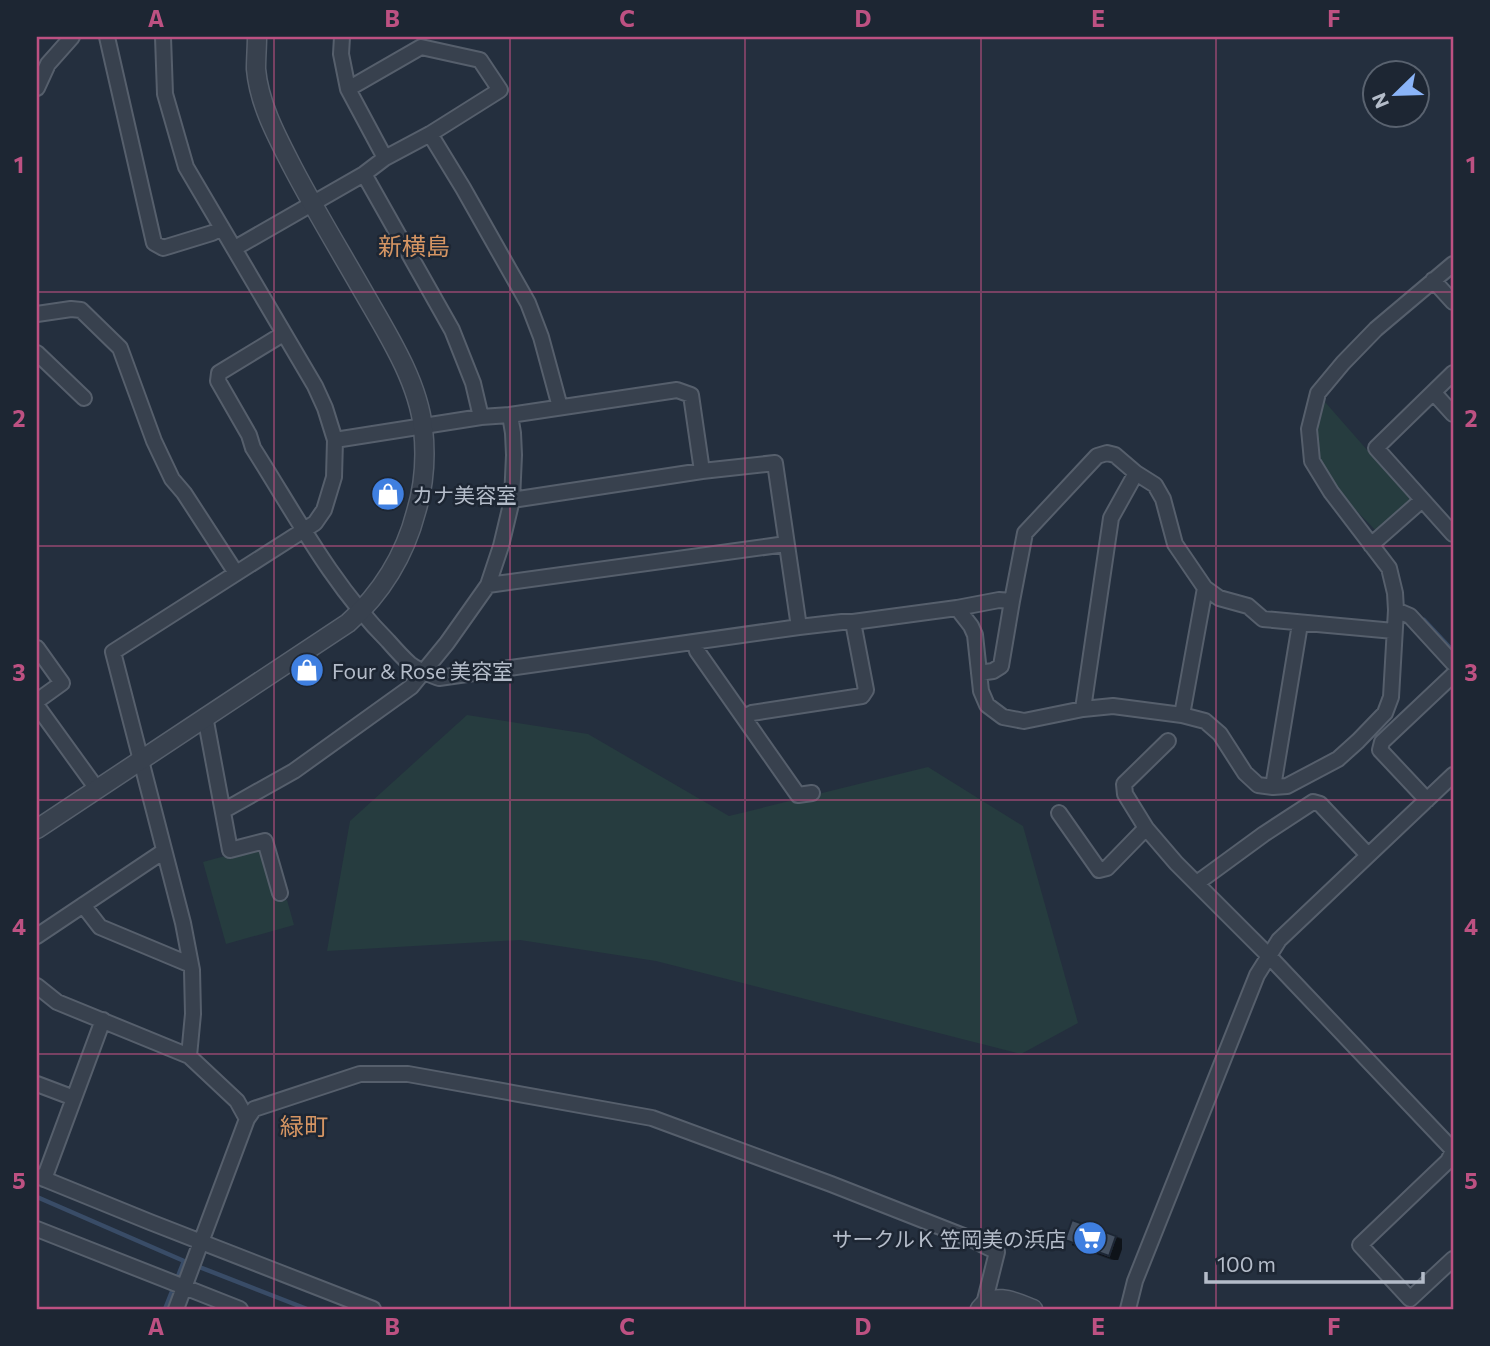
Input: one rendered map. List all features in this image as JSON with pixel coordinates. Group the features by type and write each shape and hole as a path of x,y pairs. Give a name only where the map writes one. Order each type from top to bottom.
{"street":[{"path":"37,88 48,64 72,37"},
{"path":"107,37 154,243 163,248 222,228"},
{"path":"163,37 165,94 186,167 315,386 335,439 334,477 324,510 315,523 113,652 154,806 191,965 193,1014 189,1056"},
{"path":"37,829 348,623 360,612 395,566 411,533 421,496 424,458 423,427 416,399 405,369 384,328 278,138 264,105 256,69 257,37"},
{"path":"342,37 341,54 348,89 385,158"},
{"path":"234,248 364,174 385,158 430,134 500,90 480,60 421,47 348,89"},
{"path":"430,134 528,303 541,337 560,407"},
{"path":"364,174 452,330 473,383 481,417"},
{"path":"957,608 975,635 981,691 987,705 1003,717 1024,721 1113,706 1182,715 1205,721 1220,734 1245,773 1258,785 1273,787 1287,786 1338,759 1385,713 1391,697 1395,593 1388,568 1331,492 1312,461 1309,429 1318,393 1326,383 1376,329 1453,264"},
{"path":"1433,280 1453,302"},
{"path":"37,314 81,310 120,348 154,441 172,479 236,573"},
{"path":"283,334 219,373 218,381 253,447 351,601 411,664 439,678 799,626 853,622 999,600 1012,601"},
{"path":"37,354 84,398"},
{"path":"1453,373 1376,448 1453,534"},
{"path":"335,439 677,390 691,395 702,471"},
{"path":"1434,393 1453,414"},
{"path":"223,811 294,771 411,687 447,643 488,585 502,546 512,500 514,455 510,415"},
{"path":"979,673 993,671 1001,666 1026,533 1097,456 1107,453 1115,455 1155,485 1163,499 1175,544 1205,588 1219,598 1248,606 1263,619 1394,631"},
{"path":"512,500 702,471 775,463 799,626"},
{"path":"1083,709 1111,518 1136,473"},
{"path":"1371,545 1422,500"},
{"path":"488,585 786,544"},
{"path":"1182,715 1205,588"},
{"path":"1396,610 1410,616 1453,663"},
{"path":"744,717 752,713 862,696 866,690 853,622"},
{"path":"1273,787 1300,624"},
{"path":"695,642 697,651 798,795 812,793"},
{"path":"37,648 62,683 37,704 97,789"},
{"path":"1427,800 1380,750 1382,742 1453,675"},
{"path":"205,716 230,850 265,841 280,893"},
{"path":"1168,741 1124,785 1125,794 1146,828 1176,863 1268,955 1453,1150 1448,1161 1360,1245 1410,1299 1453,1259"},
{"path":"1128,1309 1135,1281 1257,975 1268,955 1279,940 1453,775"},
{"path":"1197,883 1312,802 1321,804 1368,855"},
{"path":"1059,813 1098,870 1107,869 1146,828"},
{"path":"37,936 164,851"},
{"path":"83,905 100,927 191,965"},
{"path":"37,986 57,1002 189,1056 237,1101 247,1119"},
{"path":"103,1020 74,1098 40,1177 200,1246 373,1309"},
{"path":"176,1309 181,1283 200,1246 247,1119 254,1109 360,1074 408,1074 652,1118 831,1184 971,1239 997,1252 982,1307"},
{"path":"37,1084 74,1098"},
{"path":"37,1228 181,1283 240,1309"},
{"path":"982,1307 994,1299 1009,1300 1033,1309"}],"green space":[{"path":"1325,402 1411,500 1376,531 1333,484 1321,462 1317,439"},
{"path":"467,715 588,734 729,816 928,767 1023,826 1078,1023 1021,1054 656,961 520,940 327,951 350,821"},
{"path":"261,846 277,902 287,900 294,925 226,944 203,862"}],"building":[{"name":"サークルＫ 笠岡美の浜店","path":"1072,1220 1116,1236 1109,1256 1065,1240"}],"waterway":[{"path":"1424,620 1453,651"},
{"path":"37,1197 184,1261 307,1309"},
{"path":"165,1309 184,1261"}],"place":[{"name":"カナ美容室","path":"388,494"},
{"name":"Four & Rose 美容室","path":"307,670"},
{"name":"サークルＫ 笠岡美の浜店","path":"1090,1238"}],"district":[{"name":"新横島","path":"414,245"},
{"name":"緑町","path":"304,1125"}]}
